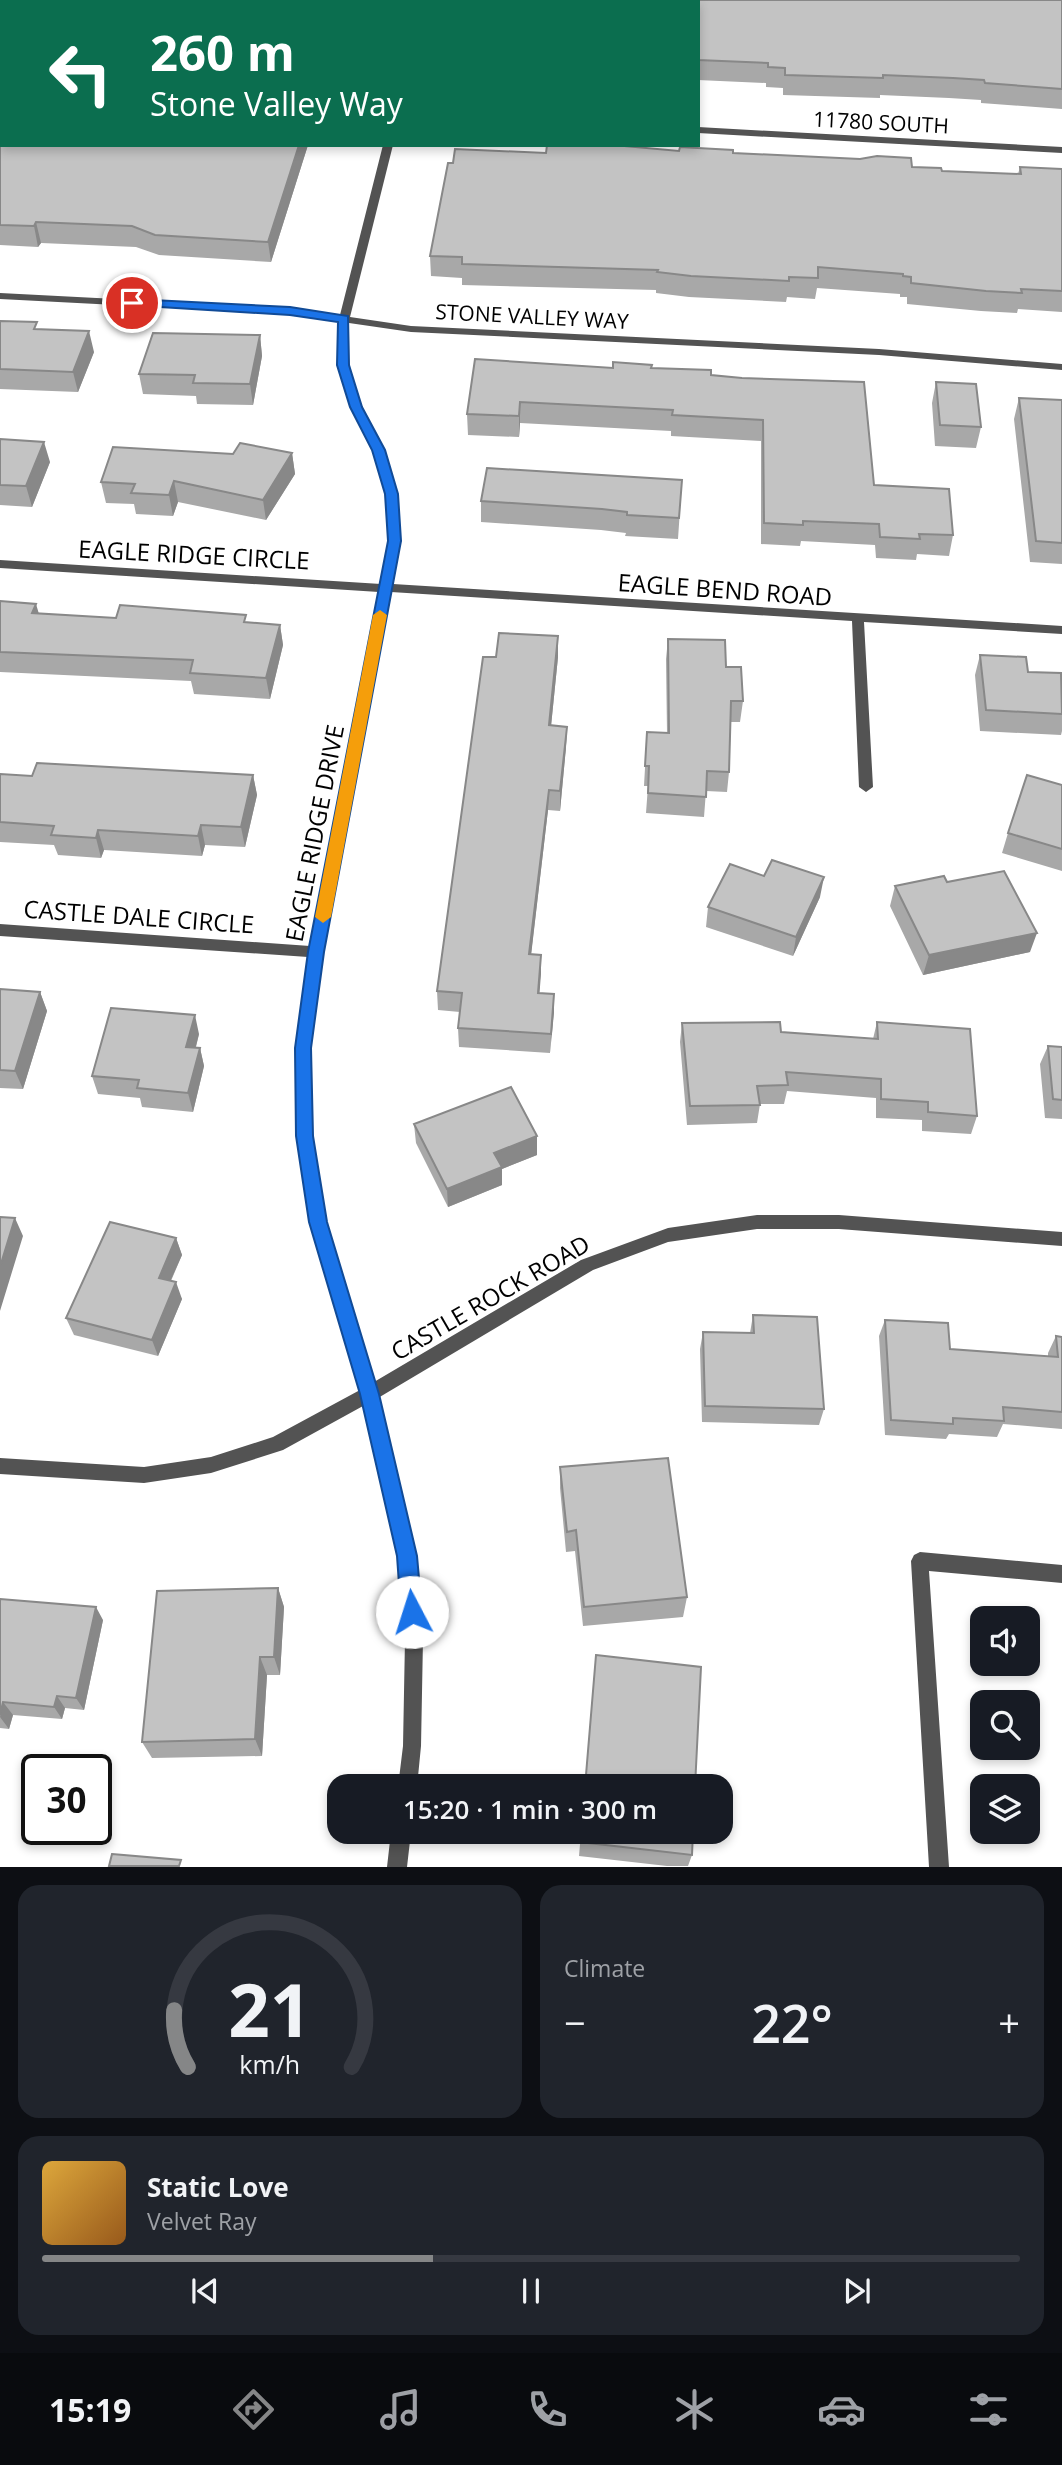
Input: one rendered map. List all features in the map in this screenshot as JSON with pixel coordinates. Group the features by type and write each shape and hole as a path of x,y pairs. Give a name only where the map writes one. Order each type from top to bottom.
{"street":[{"name":"11780 SOUTH","path":"700,130 1062,150"},
{"name":"EAGLE RIDGE DRIVE","path":"387,147 344,319 343,365 356,407 378,450 391,494 395,541 316,952 303,1048 305,1136 318,1222 369,1394 407,1556 414,1639 412,1746 409,1774"},
{"name":"STONE VALLEY WAY","path":"0,296 290,311 411,329 879,352 1062,367"},
{"name":"EAGLE RIDGE CIRCLE","path":"0,564 385,589"},
{"name":"EAGLE BEND ROAD","path":"385,589 1062,630"},
{"path":"858,618 866,787"},
{"name":"CASTLE DALE CIRCLE","path":"0,930 316,952"},
{"name":"CASTLE ROCK ROAD","path":"0,1466 144,1475 211,1465 277,1444 369,1394 587,1265 668,1235 757,1222 839,1222 1062,1240"},
{"path":"939,1867 920,1561 1062,1574"},
{"path":"397,1867 400,1844"}],"building":[{"path":"700,0 1062,0 1062,89 953,78 785,75 785,68 768,67 768,63 700,60"},
{"path":"0,147 298,147 268,242 155,235 132,226 36,222 34,226 0,225"},
{"path":"547,147 635,147 679,151 680,147 733,150 733,153 860,159 877,156 911,158 912,167 941,168 942,171 1021,174 1020,167 1062,169 1062,291 986,291 911,283 911,277 903,274 818,267 818,278 789,277 789,281 691,276 657,272 658,270 462,264 462,257 430,256 448,163 453,163 455,149 546,153"},
{"path":"0,321 37,322 34,329 89,331 73,372 0,369"},
{"path":"153,333 260,335 250,384 193,383 195,375 139,374"},
{"path":"475,359 613,368 613,362 652,365 651,368 711,370 711,375 742,378 864,382 874,485 949,489 953,535 919,534 920,539 880,537 879,524 803,521 803,525 764,523 763,420 672,415 673,410 520,402 519,416 467,414"},
{"path":"936,382 976,384 981,427 940,425"},
{"path":"1019,398 1062,400 1062,543 1036,541"},
{"path":"0,439 44,442 26,486 0,485"},
{"path":"240,443 292,453 263,500 174,481 169,495 131,493 135,484 101,482 113,447 233,454"},
{"path":"487,468 682,480 679,518 627,515 627,512 602,509 481,501"},
{"path":"0,601 36,604 32,613 116,618 120,605 246,615 244,622 280,625 266,678 190,673 193,660 0,652"},
{"path":"499,633 558,636 549,725 567,727 560,791 549,790 529,954 541,955 538,993 554,994 551,1034 458,1028 462,993 437,991 483,657 496,657"},
{"path":"668,639 725,640 726,667 741,667 743,701 731,701 729,772 707,771 706,797 648,793 649,766 645,766 647,732 669,733"},
{"path":"980,655 1026,657 1028,672 1061,673 1062,714 986,710"},
{"path":"37,763 253,775 241,827 201,825 198,836 98,830 96,838 51,835 54,826 0,822 0,774 32,776"},
{"path":"1027,775 1062,785 1062,849 1008,833"},
{"path":"772,860 824,877 796,937 708,907 730,864 764,876"},
{"path":"1004,871 1037,933 929,955 895,886 944,876 947,882"},
{"path":"0,989 40,992 15,1071 0,1070"},
{"path":"111,1008 195,1015 186,1047 200,1048 188,1093 137,1088 139,1080 92,1076"},
{"path":"780,1022 781,1032 878,1039 877,1022 970,1029 977,1116 928,1112 928,1102 881,1099 881,1079 786,1072 788,1085 757,1086 760,1105 690,1106 682,1023"},
{"path":"1048,1046 1062,1047 1062,1100 1053,1099"},
{"path":"511,1087 537,1136 494,1153 502,1167 447,1189 414,1124"},
{"path":"0,1217 15,1218 0,1267"},
{"path":"110,1222 176,1238 159,1278 176,1282 152,1340 66,1318"},
{"path":"753,1315 817,1317 824,1409 705,1406 703,1332 754,1333"},
{"path":"885,1320 948,1323 950,1349 1058,1357 1056,1336 1062,1337 1062,1412 1003,1407 1004,1421 953,1418 953,1424 891,1420"},
{"path":"668,1458 687,1597 584,1607 576,1530 567,1532 560,1467"},
{"path":"278,1588 274,1657 260,1657 255,1739 142,1742 157,1591"},
{"path":"0,1599 96,1607 76,1698 57,1696 54,1707 3,1702 0,1715"},
{"path":"596,1655 701,1667 696,1774 586,1774"},
{"path":"597,1844 692,1844 692,1855"},
{"path":"112,1854 181,1860 179,1866 109,1866"}],"slow traffic":[{"path":"323,917 380,615"}],"route":[{"path":"132,303 290,311 344,319 343,365 356,407 378,450 391,494 395,541 316,952 303,1048 303,1070 305,1136 318,1222 369,1394 407,1556 412,1612"}]}
